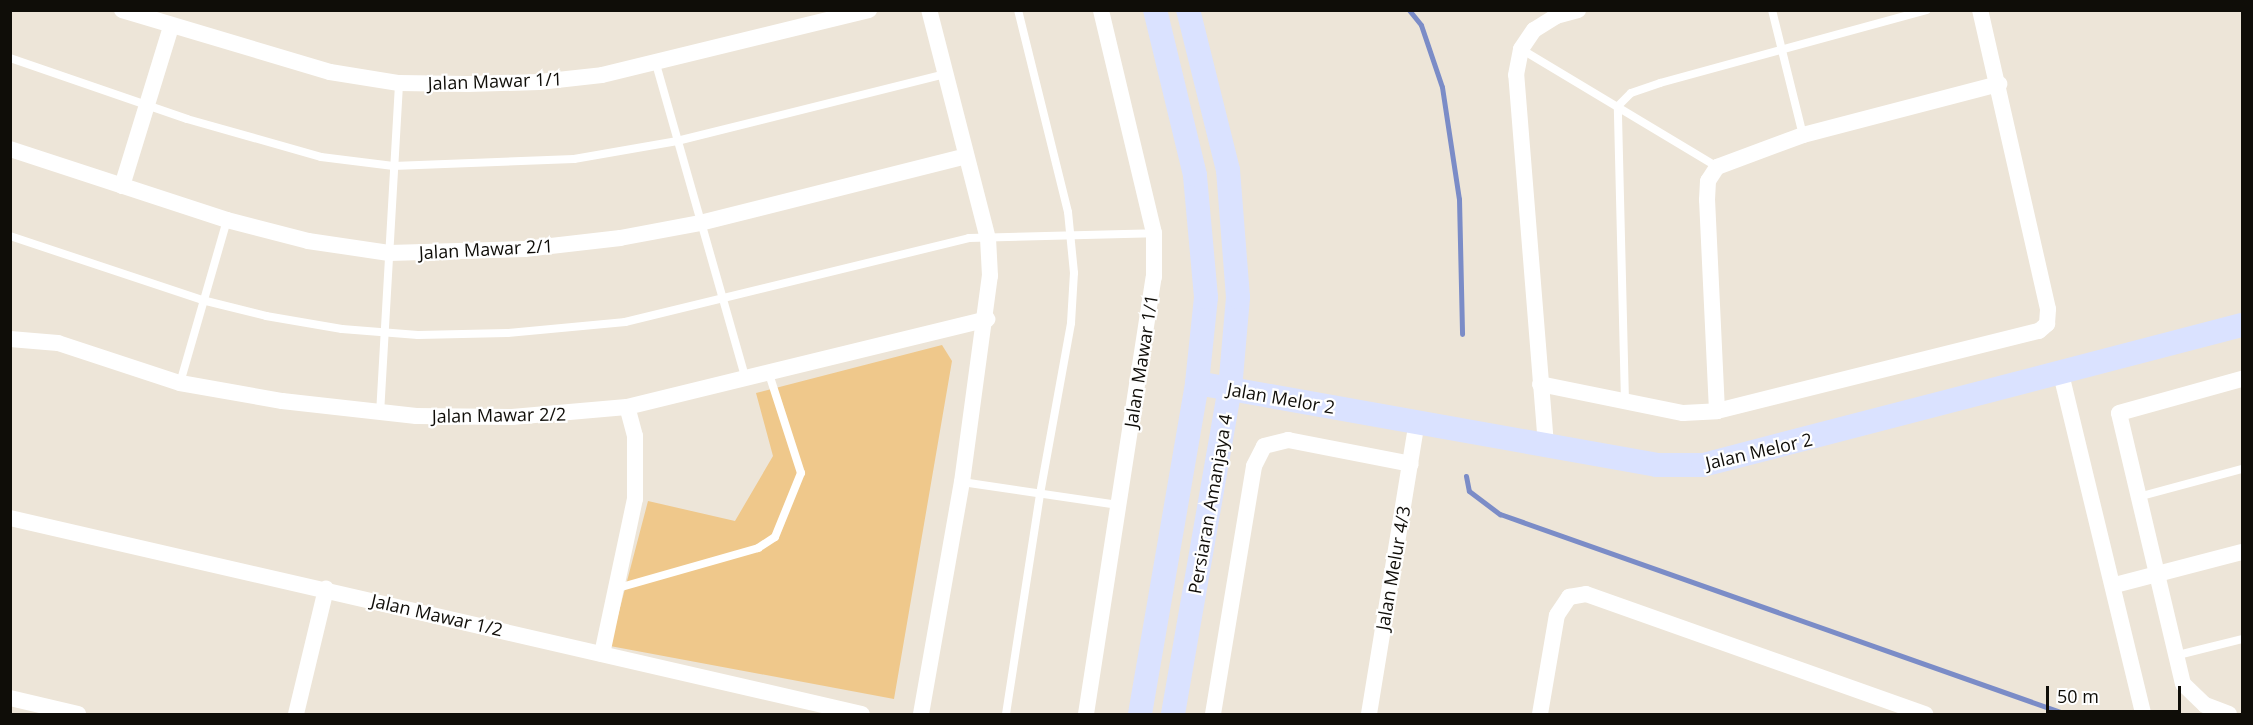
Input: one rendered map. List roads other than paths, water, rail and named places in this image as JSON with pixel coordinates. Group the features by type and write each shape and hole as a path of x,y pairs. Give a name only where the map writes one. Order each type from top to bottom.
{"street":[{"name":"Jalan Mawar 1/1","path":"122,10 171,27 330,72 399,83 539,82 656,64 869,10"},
{"path":"921,714 962,482 987,319 988,238 929,10"},
{"name":"Jalan Mawar 1/1","path":"1086,714 1154,277 1154,233 1101,10"},
{"name":"Persiaran Amanjaya 4","path":"1140,714 1197,383 1206,297 1202,222 1195,175 1155,10"},
{"name":"Persiaran Amanjaya 4","path":"1173,714 1230,388 1238,297 1235,222 1228,170 1188,10"},
{"path":"1546,445 1516,96 1521,49 1534,30 1556,16 1578,10"},
{"path":"1540,384 1625,404 1683,413 1717,411 2039,331 2048,324 2048,309 1999,84 1980,10"},
{"path":"122,186 171,27"},
{"path":"1717,411 1707,200 1708,181 1717,167 1803,135 1999,84"},
{"name":"Jalan Mawar 2/1","path":"10,149 227,220 319,243 389,253 525,249 620,238 700,224 966,156"},
{"name":"Jalan Mawar 2/2","path":"10,339 58,343 180,383 380,414 512,417 627,407 746,380 987,319"},
{"name":"Jalan Melor 2","path":"1197,383 1657,465 1703,465 2061,374 2242,325"},
{"path":"2061,374 2115,585 2143,714"},
{"path":"2229,714 2205,705 2183,684 2173,656 2119,413 2242,379"},
{"path":"602,654 618,588 635,499 635,436 627,407"},
{"name":"Jalan Melur 4/3","path":"1369,714 1417,421"},
{"path":"1213,714 1254,466 1264,446 1288,440 1411,464"},
{"name":"Jalan Mawar 1/2","path":"10,518 862,714"},
{"path":"2115,585 2242,552"},
{"path":"296,714 326,589"},
{"path":"1539,714 1557,615 1569,597 1586,594 1925,714"},
{"path":"10,699 78,714"}],"lane":[{"path":"1006,714 1040,494 1071,323 1072,236 1018,10"},
{"path":"1772,10 1803,135"},
{"path":"1625,404 1618,106 1631,93 1660,83 1926,10"},
{"path":"1521,49 1717,167"},
{"path":"10,58 146,104 321,157 393,166 574,159 677,141 945,74"},
{"path":"656,64 746,380"},
{"path":"380,414 399,83"},
{"path":"180,383 202,300 227,220"},
{"path":"10,236 202,300 266,316 384,334 507,333 625,322 723,300 969,238 1154,233"},
{"path":"618,588 758,548 775,537 801,473 769,374"},
{"path":"2138,497 2242,469"},
{"path":"962,482 1118,505"},
{"path":"2173,656 2242,639"}],"waterway":[{"path":"1409,10 1421,25 1442,87 1459,199 1462,334"},
{"path":"1466,476 1469,491 1500,514 2066,714"}]}
